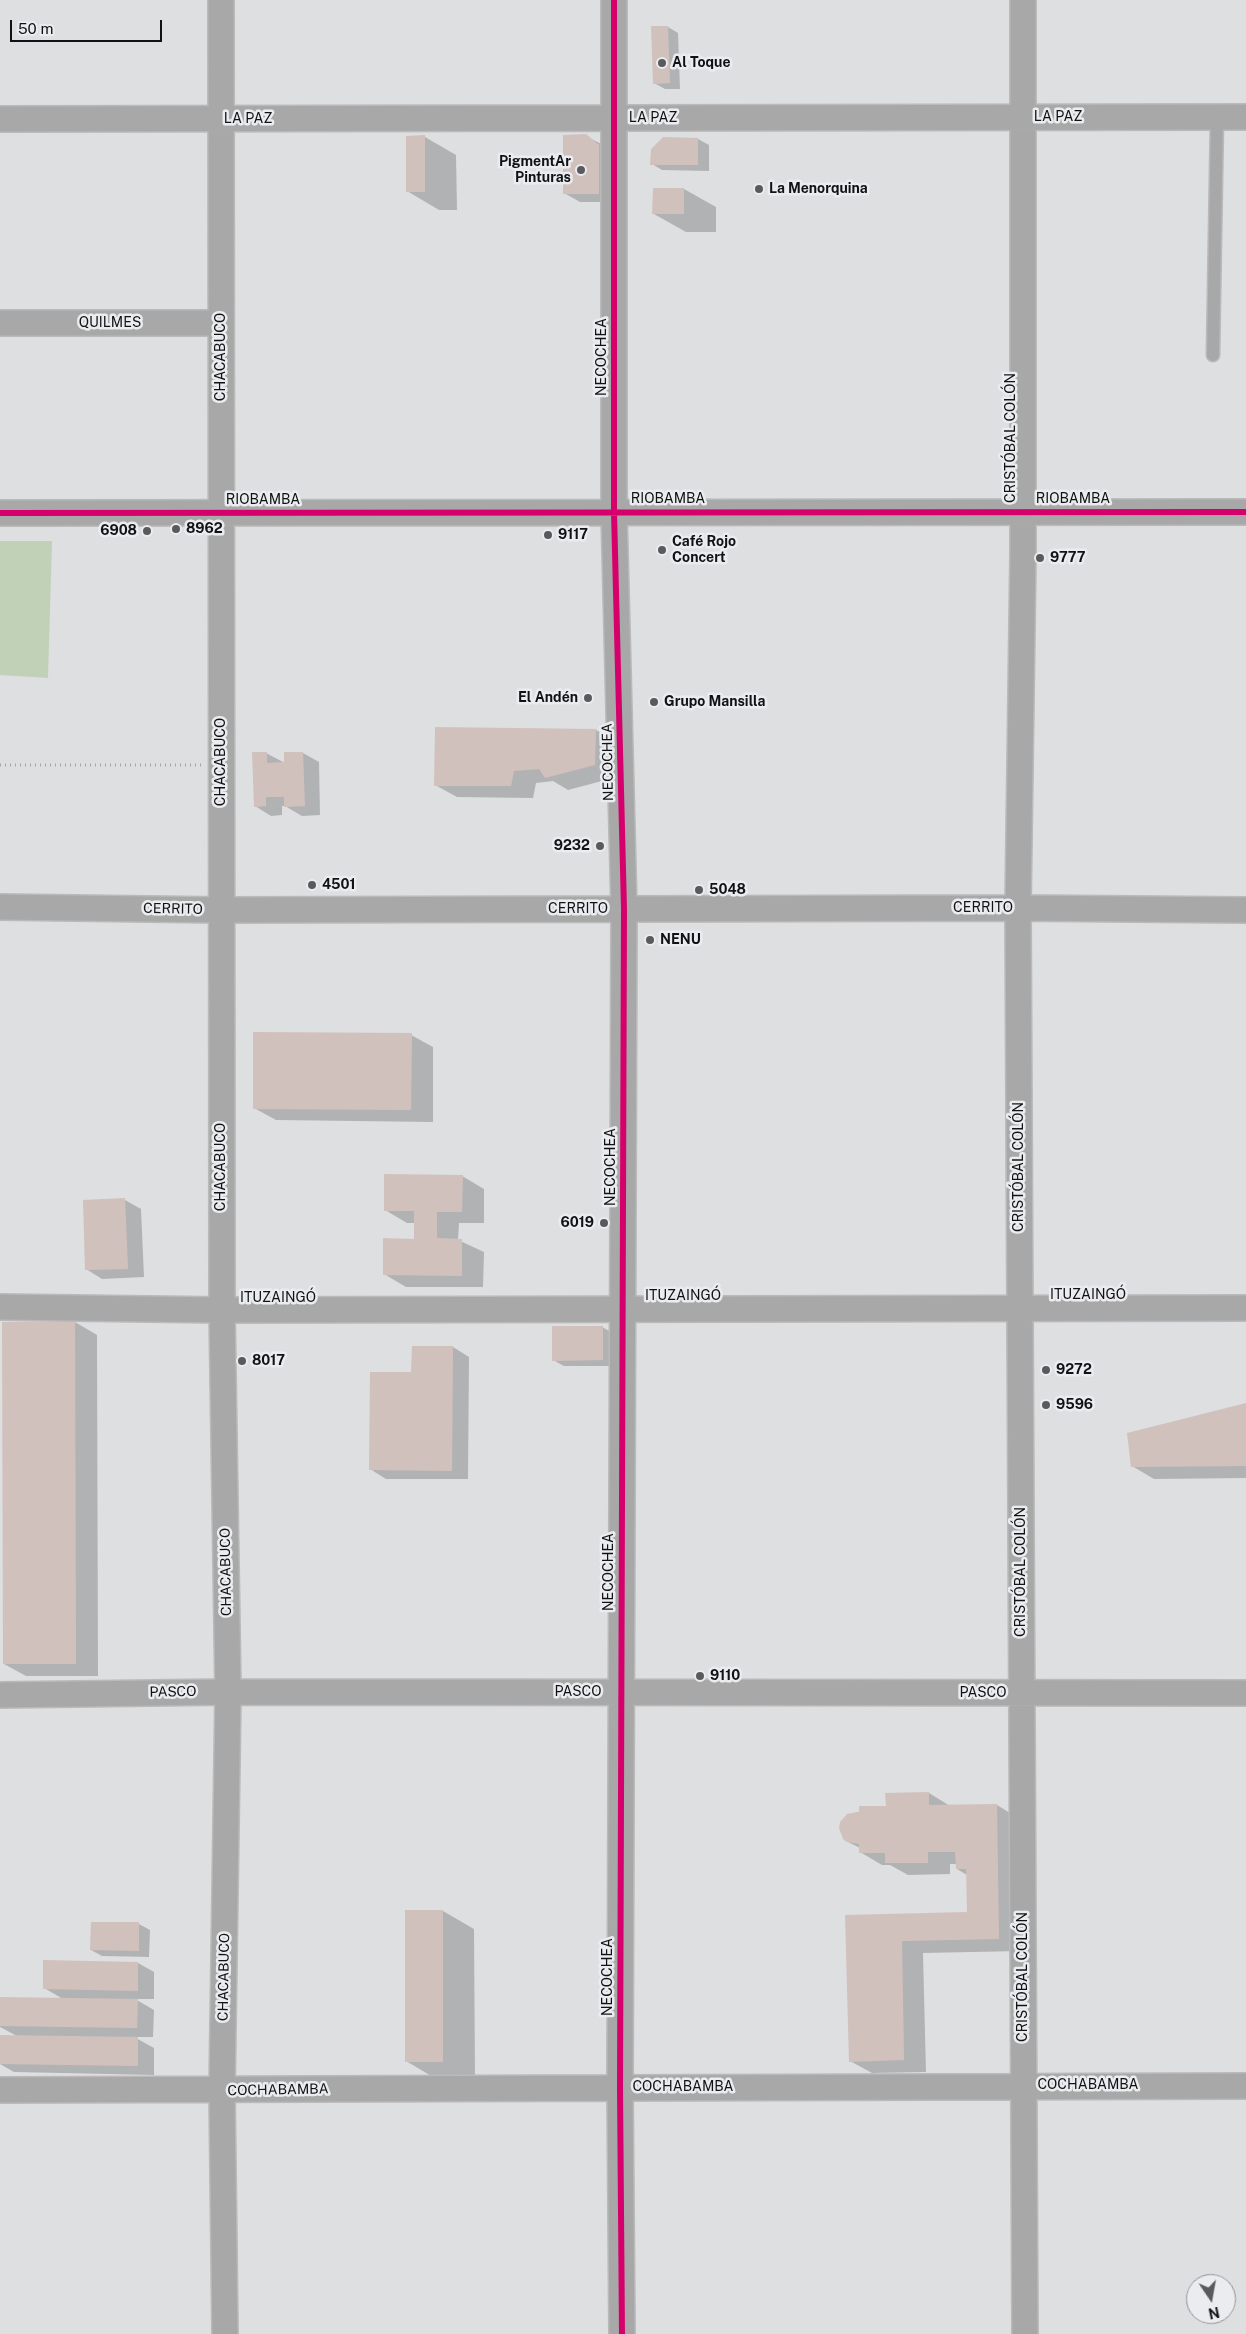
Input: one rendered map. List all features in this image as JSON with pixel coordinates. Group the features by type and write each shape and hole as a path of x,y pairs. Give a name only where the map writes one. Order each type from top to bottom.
{"street":[{"name":"CHACABUCO","path":"220,0 222,1310 228,1692 222,2091 224,2334"},
{"name":"NECOCHEA","path":"614,0 614,512 624,909 620,2087 622,2334"},
{"name":"CRISTÓBAL COLÓN","path":"1023,0 1023,511 1018,908 1025,2334"},
{"name":"LA PAZ","path":"0,119 1246,117"},
{"name":"QUILMES","path":"0,322 221,323"},
{"name":"RIOBAMBA","path":"0,513 1246,512"},
{"name":"CERRITO","path":"0,907 221,910 1018,908 1246,910"},
{"name":"ITUZAINGÓ","path":"0,1308 222,1310 1246,1308"},
{"name":"PASCO","path":"0,1695 228,1692 1246,1693"},
{"name":"COCHABAMBA","path":"0,2090 222,2091 1023,2085 1246,2086"}],"lane":[{"path":"1213,355 1217,117"}],"path":[{"path":"0,765 221,765"}],"green space":[{"path":"0,541 52,541 48,678 0,675"}],"building":[{"path":"651,26 668,26 670,83 653,84"},
{"name":"PigmentAr Pinturas","path":"586,134 599,145 599,194 563,194 563,135"},
{"path":"425,135 425,192 406,192 406,136"},
{"path":"663,137 698,138 698,165 650,165 651,149"},
{"path":"653,188 684,188 684,214 652,214"},
{"path":"435,727 596,729 595,765 545,778 539,769 514,771 511,786 434,786"},
{"path":"252,752 267,752 267,763 284,762 284,752 303,752 305,806 284,807 284,797 266,797 266,806 254,807"},
{"path":"253,1032 412,1033 411,1110 253,1109"},
{"path":"384,1174 463,1175 462,1212 437,1212 437,1238 462,1239 462,1276 383,1275 383,1238 414,1239 414,1211 384,1211"},
{"path":"125,1198 128,1269 85,1270 83,1200"},
{"path":"75,1321 76,1664 3,1664 2,1322"},
{"path":"552,1326 603,1326 603,1360 552,1361"},
{"path":"412,1346 453,1346 452,1471 369,1470 370,1372 411,1372"},
{"path":"1246,1403 1246,1466 1131,1467 1127,1433"},
{"path":"929,1792 929,1805 997,1804 999,1939 902,1941 904,2060 849,2062 845,1915 967,1912 966,1869 956,1869 955,1852 928,1852 928,1863 885,1863 885,1853 859,1853 859,1844 847,1842 843,1839 839,1828 840,1822 847,1814 859,1812 859,1806 886,1806 885,1793"},
{"path":"405,1910 443,1910 443,2062 405,2062"},
{"path":"91,1922 139,1922 139,1951 90,1950"},
{"path":"43,1960 138,1962 138,1991 43,1989"},
{"path":"0,1997 138,1999 137,2028 0,2026"},
{"path":"0,2035 138,2037 138,2066 0,2064"}],"cycle path":[{"path":"614,0 614,512 624,909 620,2087 622,2334"},
{"path":"0,513 1246,512"}],"place":[{"name":"Al Toque","path":"662,63"},
{"name":"PigmentAr Pinturas","path":"581,170"},
{"name":"La Menorquina","path":"759,189"},
{"name":"8962","path":"176,529"},
{"name":"6908","path":"147,531"},
{"name":"9117","path":"548,535"},
{"name":"Café Rojo Concert","path":"662,550"},
{"name":"9777","path":"1040,558"},
{"name":"El Andén","path":"588,698"},
{"name":"Grupo Mansilla","path":"654,702"},
{"name":"9232","path":"600,846"},
{"name":"4501","path":"312,885"},
{"name":"5048","path":"699,890"},
{"name":"NENU","path":"650,940"},
{"name":"6019","path":"604,1223"},
{"name":"8017","path":"242,1361"},
{"name":"9272","path":"1046,1370"},
{"name":"9596","path":"1046,1405"},
{"name":"9110","path":"700,1676"}]}
